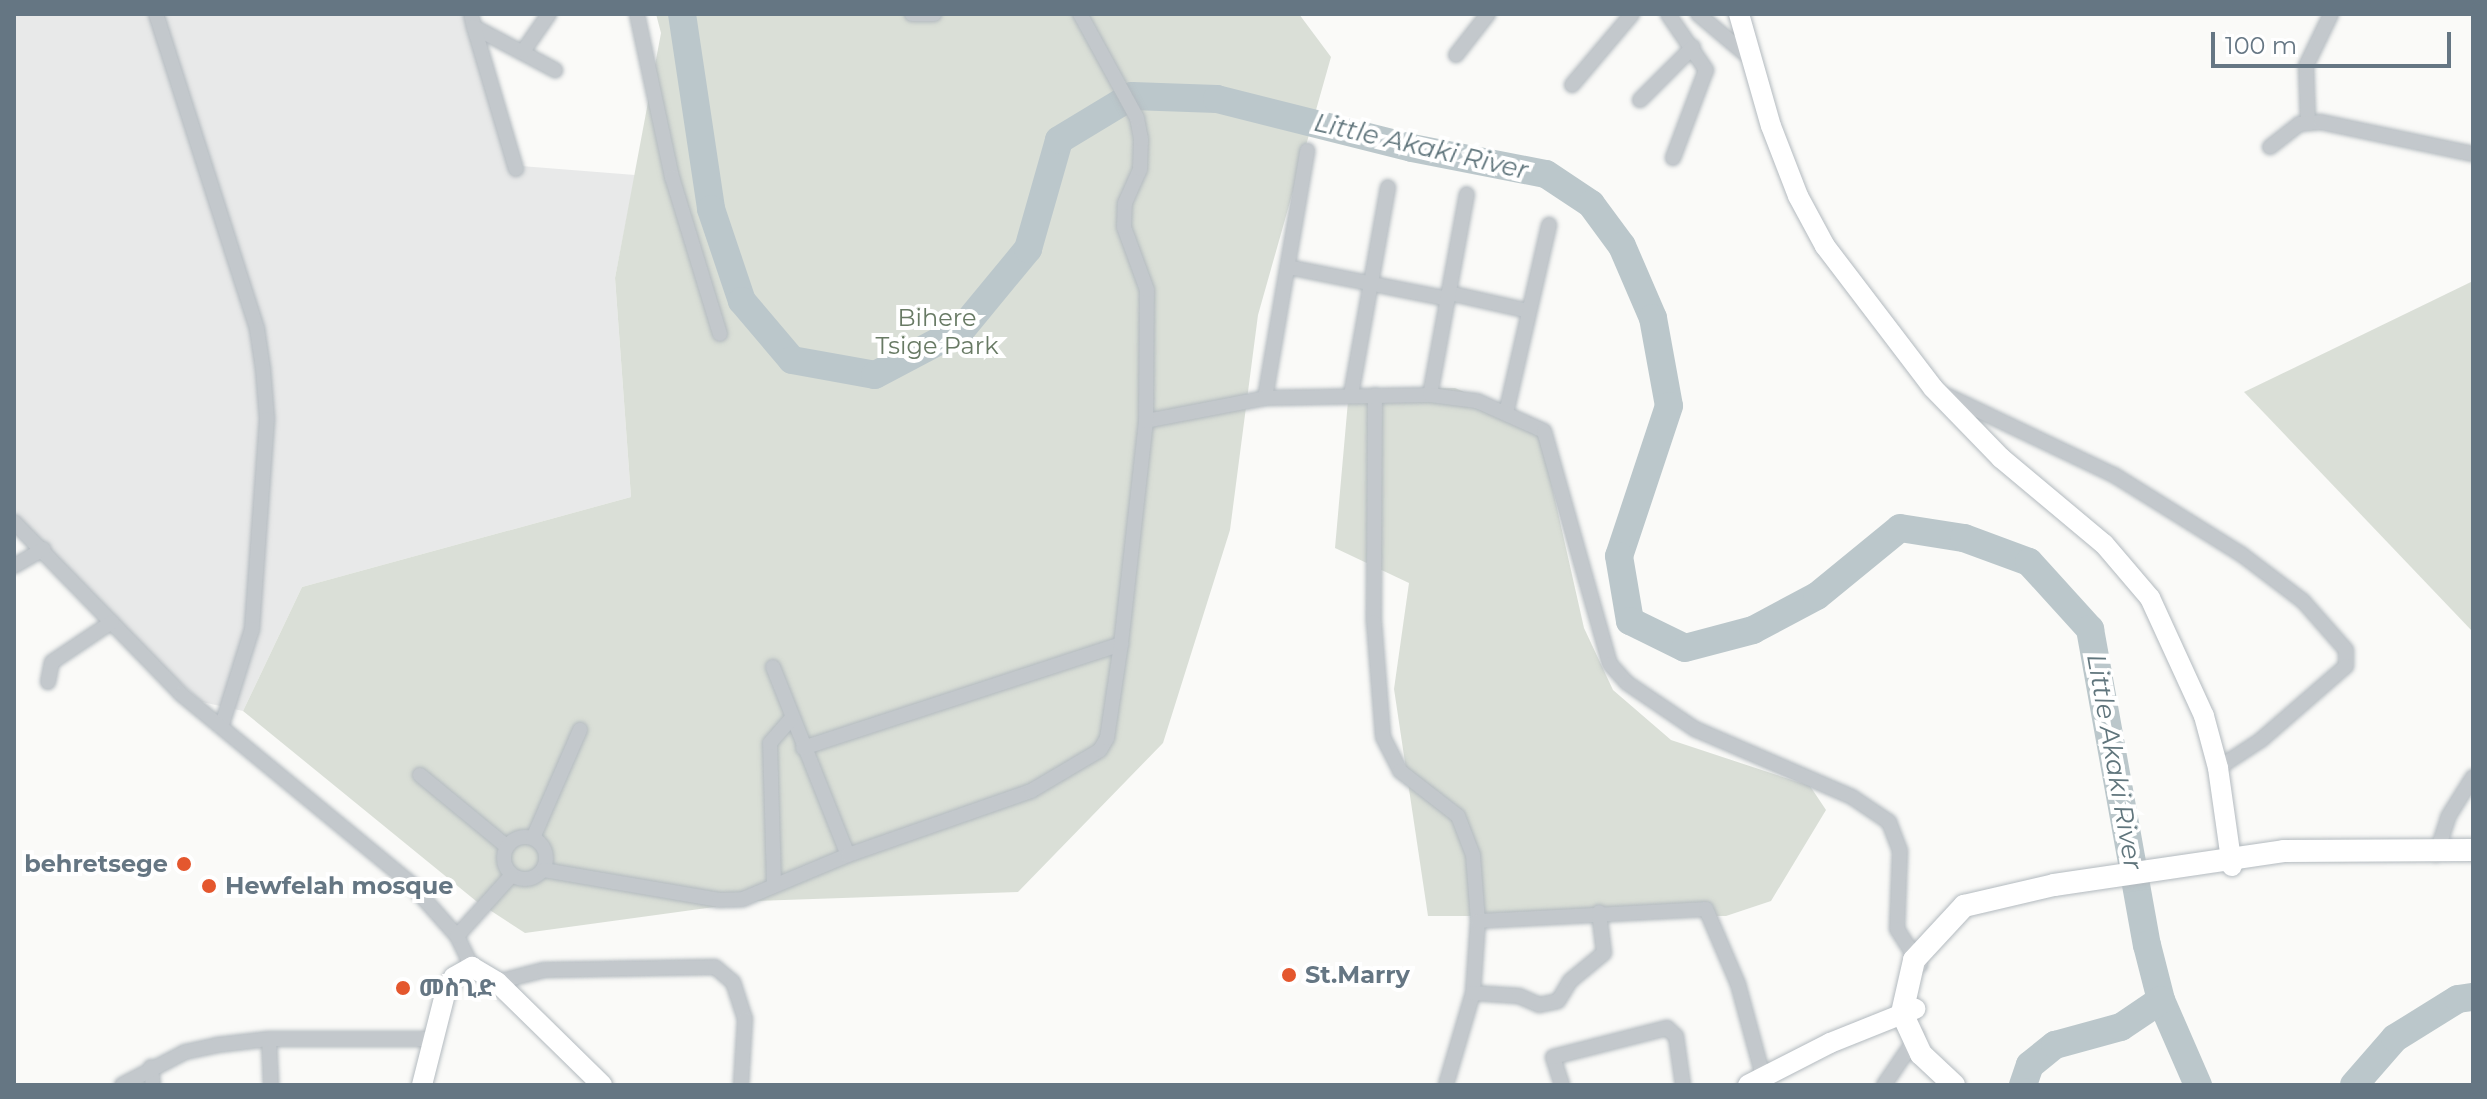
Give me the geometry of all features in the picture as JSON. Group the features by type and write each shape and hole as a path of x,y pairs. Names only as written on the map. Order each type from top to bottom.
{"main road":[{"path":"1954,1085 1917,1037 1909,1011 1918,964 1970,916 2017,901 2095,883 2231,861 2473,850"},
{"path":"2436,853 2473,859"},
{"path":"1917,1037 1972,1085"}],"street":[{"path":"156,14 257,329 263,369 267,419 252,629 222,725"},
{"path":"524,50 549,14"},
{"path":"637,14 672,177 720,334"},
{"path":"912,14 934,14"},
{"path":"511,876 528,879 544,870 719,900 743,899 848,855 1031,791 1089,760 1107,738 1121,644 1146,421 1147,290 1123,214 1140,169 1137,118 1080,14"},
{"path":"1456,55 1488,14"},
{"path":"1572,85 1632,14"},
{"path":"1668,14 1703,61 1705,79 1673,158"},
{"path":"1698,14 1749,57"},
{"path":"1739,14 1749,57 1798,196 1825,246 1933,388 2001,458 2104,544 2150,598 2204,716 2218,768 2231,861"},
{"path":"2308,122 2306,66 2331,14"},
{"path":"472,21 555,70"},
{"path":"472,21 516,169"},
{"path":"1640,100 1693,47"},
{"path":"2270,147 2308,122 2473,154"},
{"path":"1265,398 1307,151"},
{"path":"1351,395 1388,187"},
{"path":"1430,395 1467,194"},
{"path":"1506,413 1549,225"},
{"path":"1288,267 1529,311"},
{"path":"1933,388 2114,475 2241,554 2303,601 2346,650 2346,666 2261,740 2218,768"},
{"path":"1375,395 1374,622 1383,737 1400,771 1458,816 1467,833 1478,921 1473,993 1446,1085"},
{"path":"1146,421 1265,398 1430,395 1468,398 1544,431 1550,439 1590,598 1617,674 1695,729 1852,797 1889,822 1900,851 1897,929 1918,964"},
{"path":"14,522 181,694 410,883 457,936 472,967 497,982 602,1085"},
{"path":"14,566 43,549"},
{"path":"48,682 52,662 112,622"},
{"path":"803,748 1121,644"},
{"path":"773,667 791,719 848,855"},
{"path":"774,884 770,743 791,719"},
{"path":"506,846 533,838 580,730"},
{"path":"420,775 506,846 511,876"},
{"path":"2436,853 2457,798 2473,777"},
{"path":"533,838 546,853 544,870"},
{"path":"457,936 511,876"},
{"path":"1478,921 1599,912 1706,909 1738,984 1756,1080 1909,1011"},
{"path":"1473,993 1519,996 1539,1005 1558,1001 1570,981 1604,953 1599,912"},
{"path":"422,1085 432,1039 454,977 472,967"},
{"path":"497,982 544,970 715,967 733,982 745,1019 741,1085"},
{"path":"1562,1085 1553,1057 1667,1028 1676,1036 1683,1085"},
{"path":"1884,1085 1917,1037"},
{"path":"122,1085 151,1067 185,1052 269,1039 432,1039"},
{"path":"269,1039 271,1085"},
{"path":"151,1067 153,1085"}],"shaded area":[{"path":"14,14 470,14 521,166 635,175 615,278 631,497 302,587 243,711 202,702 14,531"}],"green space":[{"name":"Bihere Tsige Park","path":"656,14 1299,14 1331,57 1258,315 1230,530 1163,743 1018,892 758,901 525,933 476,901 243,711 302,587 631,497 615,278 661,33"},
{"path":"2473,281 2473,632 2244,392"},
{"path":"1455,388 1538,424 1584,628 1613,690 1671,740 1810,786 1826,810 1771,901 1726,916 1428,916 1394,689 1409,583 1335,548 1349,390"}],"waterway":[{"name":"Little Akaki River","path":"682,14 711,209 742,301 792,360 875,375 962,329 1028,249 1059,140 1132,96 1217,99 1412,148 1546,174 1591,204 1622,246 1653,318 1669,406 1619,556 1630,621 1685,648 1753,630 1817,596 1900,528 1964,538 2029,562 2090,629 2147,945 2161,1000 2198,1085"},
{"name":"Little Akaki River","path":"2354,1085 2395,1038 2458,999 2473,997"},
{"path":"2023,1085 2030,1065 2055,1045 2121,1027 2161,1000"}],"place":[{"name":"behretsege","path":"184,864"},
{"name":"Hewfelah mosque","path":"209,886"},
{"name":"St.Marry","path":"1289,975"},
{"name":"መስጊድ","path":"403,988"}]}
